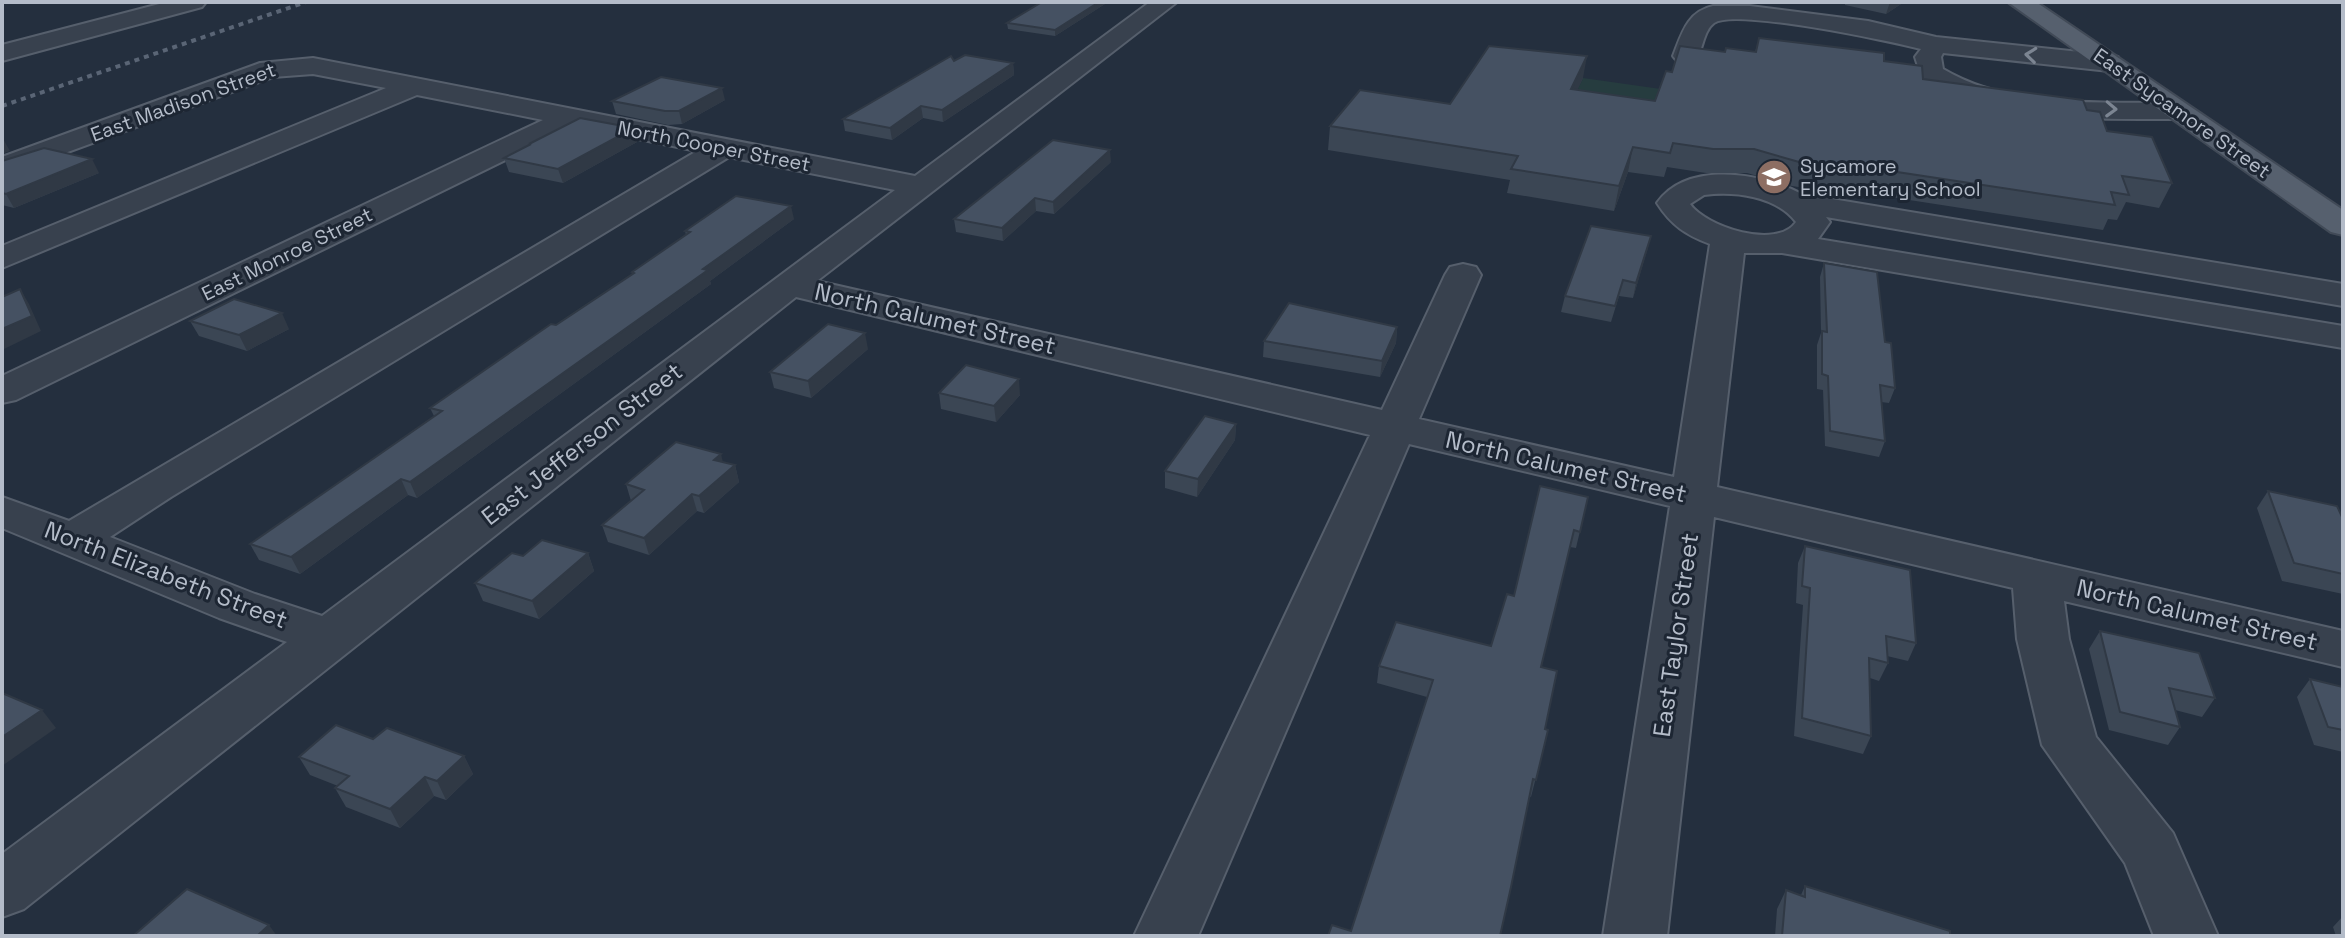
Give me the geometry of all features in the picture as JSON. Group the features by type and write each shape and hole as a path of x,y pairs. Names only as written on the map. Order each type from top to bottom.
{"main road":[{"name":"East Sycamore Street","path":"2020,2 2343,225"}],"street":[{"path":"2,53 194,2"},
{"name":"East Jefferson Street","path":"2,890 789,285 1165,2"},
{"path":"39,18 88,11"},
{"path":"1686,56 1699,22 1713,13 1750,13 1868,28 1936,45 2109,63"},
{"path":"1936,45 1928,57 1931,73 1963,90 2003,100 2068,108 2177,111"},
{"name":"East Madison Street","path":"2,167 269,69 313,66 415,86"},
{"path":"2,258 415,86"},
{"name":"North Cooper Street","path":"415,86 920,186"},
{"name":"East Monroe Street","path":"2,391 572,117"},
{"path":"73,540 155,487 723,148"},
{"path":"2343,295 1794,202 1753,188 1730,185 1691,189 1678,195 1673,203 1677,213 1688,223 1728,240 1783,243 2343,337"},
{"path":"1783,243 1801,238 1811,231 1813,222 1807,211 1794,202"},
{"name":"East Taylor Street","path":"1635,936 1728,240"},
{"path":"1166,936 1463,275"},
{"name":"North Calumet Street","path":"789,285 2343,649"},
{"name":"North Elizabeth Street","path":"2,511 237,606 330,638"},
{"path":"2036,577 2043,639 2070,745 2151,851 2186,936"}],"green space":[{"path":"1583,78 1668,90 1650,124 1567,112"}],"building":[{"path":"1042,2 1099,2 1055,30 1007,23"},
{"path":"1759,38 1884,53 1884,61 1922,66 1923,79 2083,100 2087,110 2100,112 2107,131 2152,137 2172,183 2122,176 2129,195 2111,192 2115,205 1844,164 1844,169 1799,162 1754,149 1713,149 1673,143 1670,153 1633,147 1619,186 1511,169 1518,156 1330,126 1360,90 1450,104 1489,46 1587,56 1571,89 1655,101 1666,71 1672,72 1680,46 1725,52 1726,48 1756,52"},
{"path":"965,55 1013,63 942,110 921,106 890,128 843,119 951,56 954,61"},
{"path":"661,77 722,88 679,111 612,101"},
{"path":"580,118 634,128 558,169 504,158 529,144"},
{"path":"1053,140 1110,150 1053,202 1035,198 1002,228 954,219"},
{"path":"44,148 92,159 2,193 2,161"},
{"path":"736,196 791,206 703,269 708,270 410,482 401,479 291,557 250,544 442,411 430,408 551,324 556,325 634,273 690,232 685,231"},
{"path":"1591,226 1651,236 1636,283 1623,280 1615,306 1565,296"},
{"path":"1824,263 1877,272 1885,342 1891,343 1895,388 1880,385 1885,441 1830,431 1828,376 1822,374 1822,331 1827,332"},
{"path":"20,289 32,316 2,329 2,297"},
{"path":"234,299 282,313 239,335 190,321"},
{"path":"1289,303 1397,327 1382,361 1264,341"},
{"path":"828,324 865,333 808,381 770,372"},
{"path":"966,365 1019,379 994,406 939,393"},
{"path":"1205,416 1236,424 1198,479 1165,471"},
{"path":"676,442 721,454 714,460 735,465 699,496 692,494 644,538 602,525 644,490 626,484"},
{"path":"1540,486 1588,497 1580,532 1574,530 1541,667 1557,671 1545,729 1548,730 1536,780 1533,779 1500,936 1328,936 1332,925 1351,931 1433,680 1379,666 1396,622 1491,646 1507,594 1514,596"},
{"path":"2268,491 2337,506 2343,519 2343,574 2294,563"},
{"path":"542,540 588,553 532,601 475,583 512,553 523,556"},
{"path":"1805,546 1910,570 1916,643 1886,636 1888,663 1869,658 1871,736 1802,718 1810,588 1802,586"},
{"path":"2100,631 2199,653 2215,698 2169,688 2180,727 2120,712"},
{"path":"2310,679 2343,687 2343,730 2328,727"},
{"path":"2,693 42,710 2,737"},
{"path":"336,725 373,739 387,728 464,756 437,781 425,777 390,809 335,788 349,776 299,757"},
{"path":"1805,886 1950,931 1950,936 1782,936 1786,890 1805,897"},
{"path":"187,889 269,925 257,936 133,936"}],"railway":[{"path":"2,106 306,2"}],"place":[{"name":"Sycamore Elementary School","path":"1774,177"}]}
